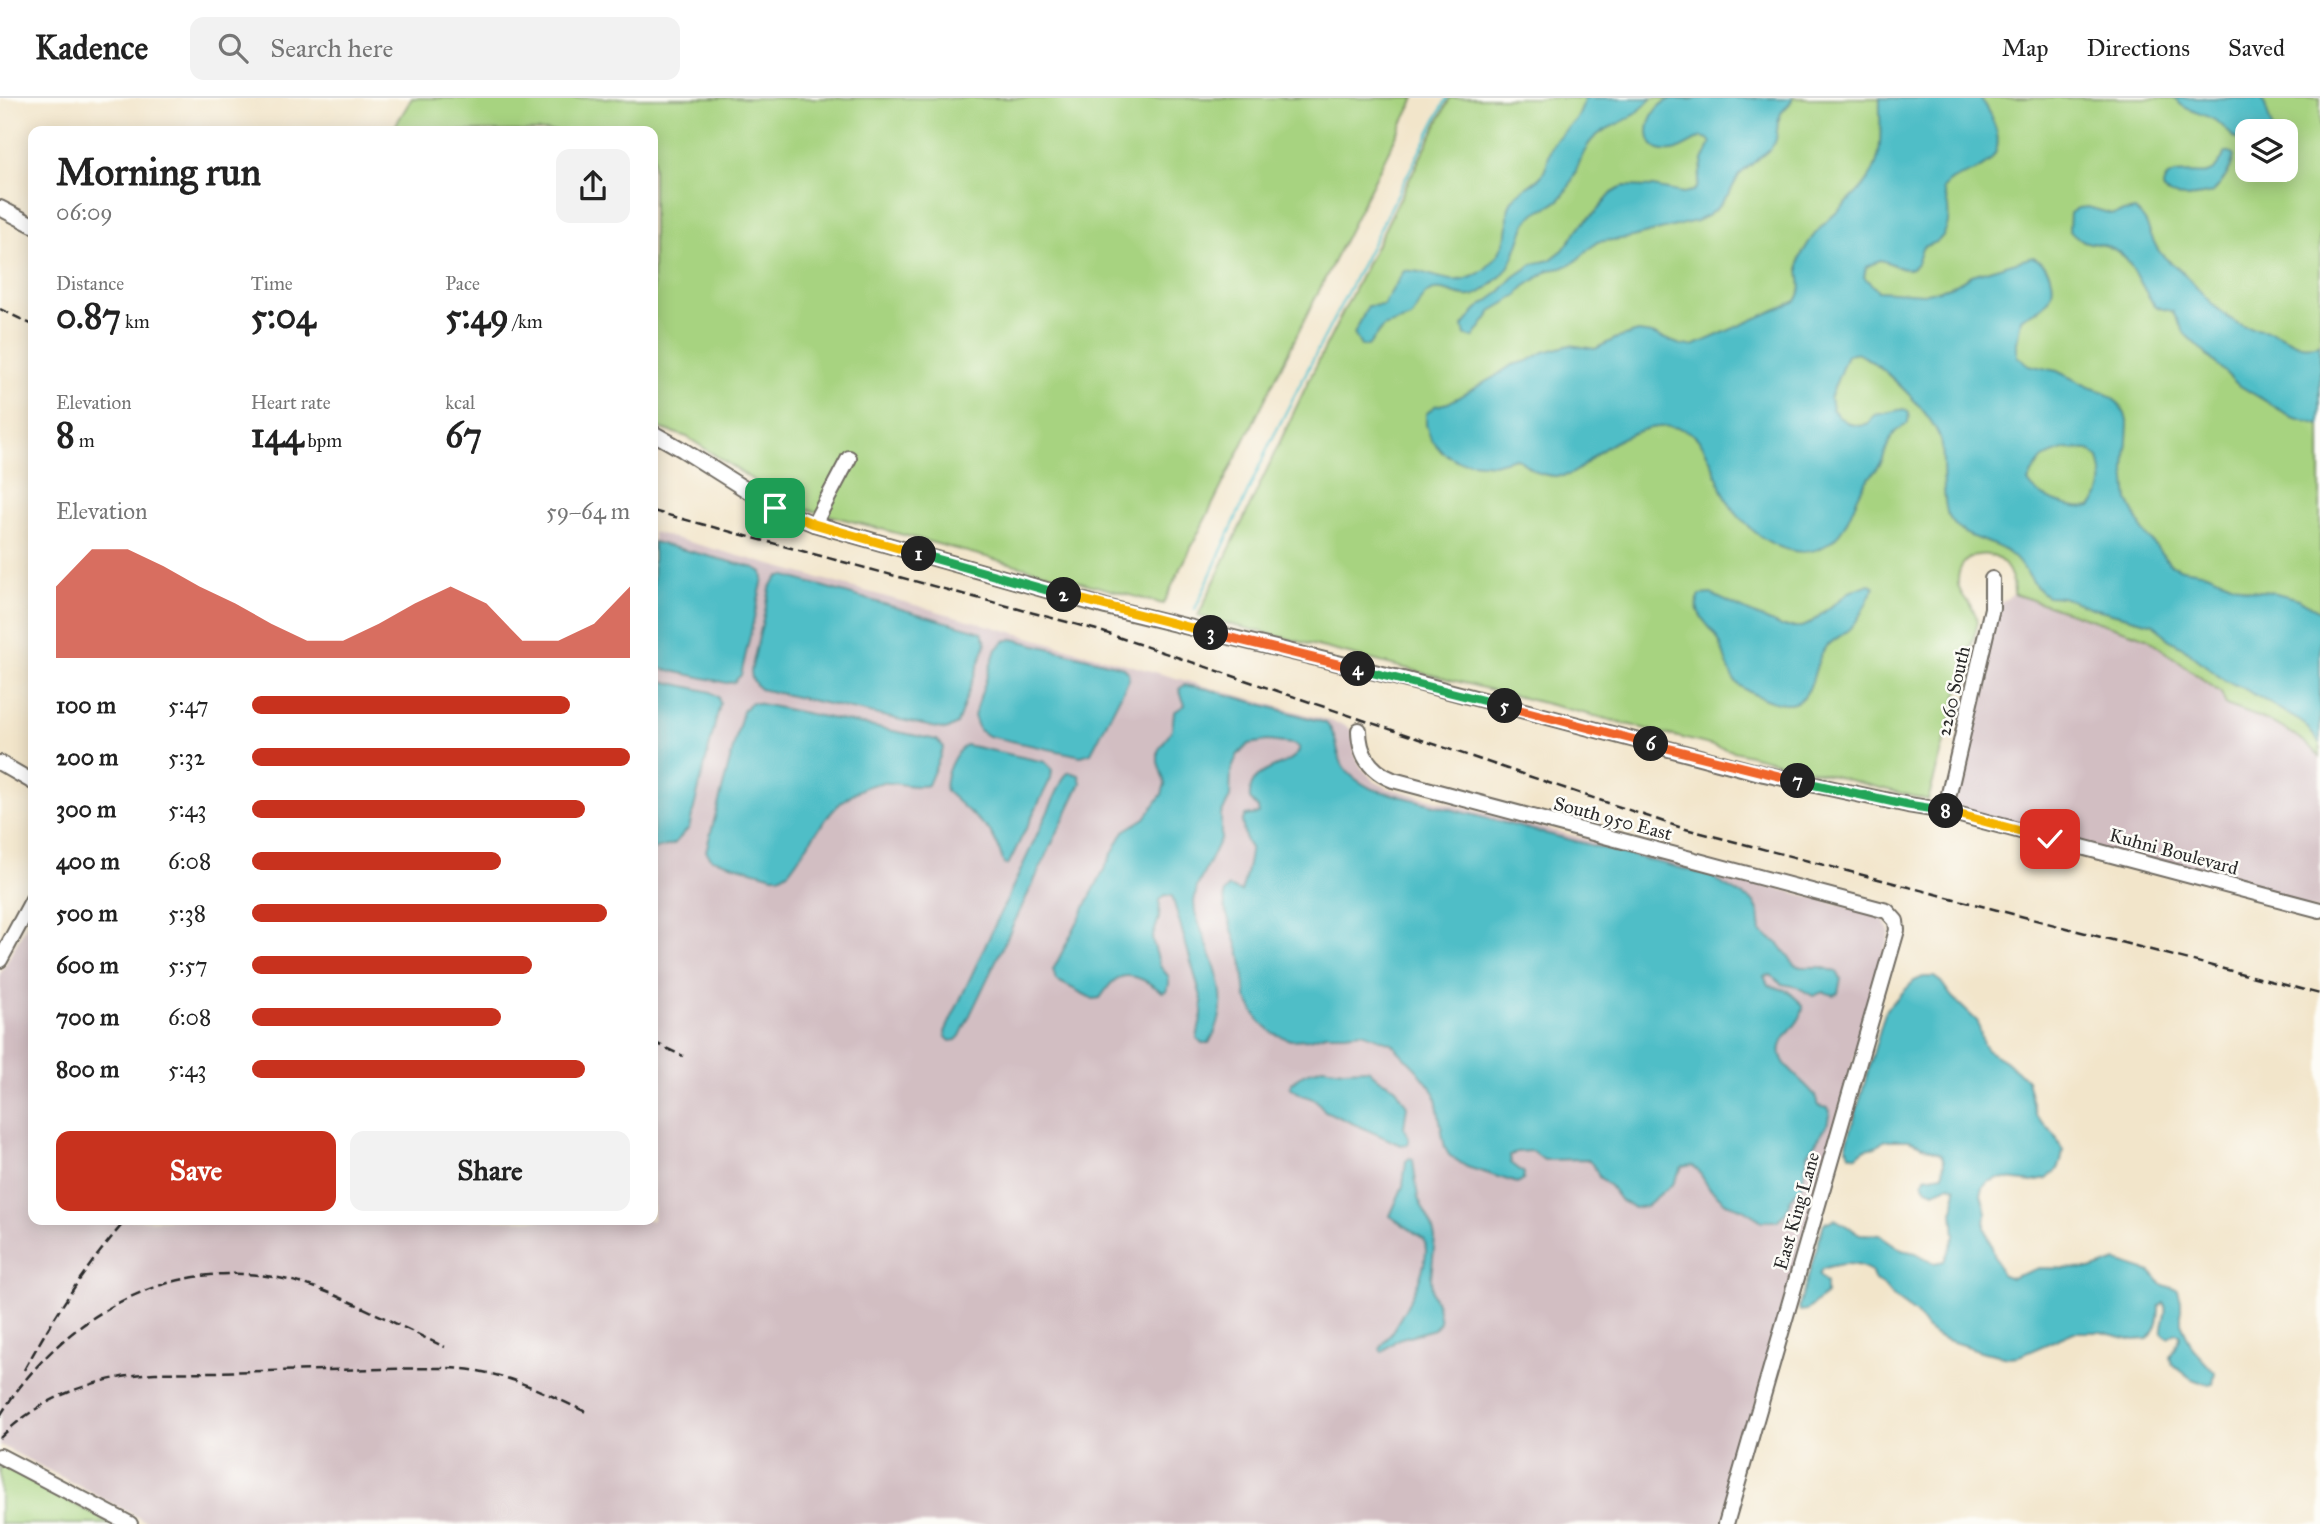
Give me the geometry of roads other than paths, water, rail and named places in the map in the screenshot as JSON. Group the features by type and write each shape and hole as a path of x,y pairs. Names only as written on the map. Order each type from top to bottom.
{"street":[{"path":"0,208 28,222"},
{"name":"Kuhni Boulevard","path":"658,436 775,508 814,524 1106,607 1398,678 1764,774 1945,811 2320,910"},
{"path":"814,524 849,458"},
{"name":"2260 South","path":"1945,811 1992,608 1992,579"},
{"name":"South 950 East","path":"1359,730 1360,745 1365,758 1380,774 1393,780 1886,911"},
{"path":"0,763 28,779"},
{"path":"0,960 28,908"},
{"name":"East King Lane","path":"1726,1524 1897,930 1896,921 1886,911"},
{"path":"0,1456 130,1524"}],"water":[{"path":"1584,98 1652,98 1635,114 1600,133 1591,141 1566,192 1557,202 1530,217 1509,266 1492,284 1471,296 1441,290 1430,291 1423,297 1411,318 1383,327 1368,346 1361,346 1354,334 1368,306 1383,305 1404,271 1463,280 1479,273 1492,262 1507,234 1510,204 1516,195 1542,175 1552,146 1576,119"},
{"path":"1792,98 1792,101 1781,113 1776,140 1771,148 1739,175 1730,192 1707,216 1628,238 1597,242 1575,262 1549,270 1524,287 1517,296 1493,310 1473,338 1465,335 1463,326 1477,309 1498,294 1514,277 1533,264 1550,260 1563,250 1582,224 1612,193 1624,186 1653,187 1683,193 1693,191 1697,187 1703,160 1711,143 1708,139 1702,137 1672,151 1661,150 1653,146 1648,130 1650,120 1661,104 1670,100"},
{"path":"1880,98 1980,98 1995,126 1998,144 1990,161 1951,181 1943,189 1948,208 1946,229 1937,241 1923,247 1913,267 1904,269 1880,260 1866,267 1864,277 1878,291 1924,294 1950,287 1972,275 2033,257 2045,265 2053,284 2050,298 2043,306 2021,319 2017,356 2029,365 2057,371 2104,392 2118,403 2128,425 2125,471 2128,500 2143,531 2170,564 2207,573 2248,590 2273,592 2298,599 2320,611 2320,744 2305,724 2241,687 2225,681 2168,639 2154,624 2092,608 2062,597 2047,596 2010,554 1961,530 1954,524 1946,509 1942,446 1938,434 1908,394 1881,369 1858,353 1847,355 1830,398 1832,409 1850,424 1860,426 1869,423 1875,415 1904,409 1909,413 1908,423 1893,435 1879,467 1863,487 1845,525 1832,540 1818,549 1803,552 1787,550 1771,543 1743,521 1727,500 1702,445 1694,435 1682,429 1662,427 1633,433 1606,447 1576,471 1562,476 1538,473 1515,458 1494,464 1458,461 1442,452 1431,439 1426,425 1426,414 1435,406 1448,403 1512,365 1528,361 1544,352 1570,345 1595,349 1638,332 1693,346 1796,301 1801,287 1801,256 1823,225 1856,194 1873,171 1880,143","holes":["2068,449 2089,450 2099,458 2102,471 2101,490 2091,507 2075,507 2056,502 2039,494 2028,482 2035,468 2047,456"]},
{"path":"2174,98 2260,98 2269,119 2235,119 2235,138 2213,119"},
{"path":"2226,153 2232,153 2233,161 2226,176 2212,193 2181,197 2163,191 2167,178 2179,173 2210,172"},
{"path":"2088,207 2112,214 2135,210 2147,224 2161,254 2234,321 2247,327 2275,333 2301,345 2320,344 2320,425 2292,417 2237,384 2185,334 2172,311 2159,308 2152,302 2122,255 2108,246 2075,236 2069,230 2070,213 2078,208"},
{"path":"658,543 762,572 763,579 741,675 734,682 727,683 658,668"},
{"path":"779,576 982,632 986,643 957,724 946,730 760,689 753,681 751,671 771,585"},
{"path":"1869,584 1874,586 1856,621 1825,648 1806,693 1801,699 1788,704 1763,698 1735,681 1719,641 1702,618 1697,606 1700,595 1711,594 1781,627 1801,627 1809,624 1849,592"},
{"path":"1013,639 1123,667 1128,672 1129,679 1091,753 1081,756 988,736 979,730 974,716 996,649 1005,641"},
{"path":"658,680 711,692 718,697 720,704 689,828 674,844 658,849"},
{"path":"1184,685 1208,689 1326,723 1334,735 1345,769 1372,789 1711,876 1754,902 1759,912 1761,932 1779,944 1795,965 1821,967 1837,972 1841,979 1838,993 1834,995 1823,992 1813,996 1797,987 1782,984 1771,975 1764,976 1768,985 1788,991 1803,1005 1799,1019 1785,1038 1780,1051 1788,1068 1812,1091 1818,1106 1830,1111 1827,1125 1808,1154 1802,1184 1785,1213 1777,1221 1762,1221 1743,1209 1726,1203 1709,1188 1692,1165 1682,1167 1673,1184 1646,1206 1634,1208 1621,1201 1587,1159 1544,1160 1532,1151 1517,1152 1510,1156 1511,1163 1524,1173 1523,1180 1517,1183 1467,1167 1449,1155 1445,1148 1435,1093 1391,1043 1362,1032 1290,1040 1273,1033 1259,1021 1246,997 1242,960 1225,908 1224,893 1229,887 1241,892 1244,883 1250,848 1242,822 1245,816 1259,814 1258,808 1250,799 1251,788 1261,774 1294,757 1299,747 1293,744 1267,741 1249,744 1238,754 1231,771 1230,797 1221,815 1221,837 1197,887 1195,912 1221,993 1221,1010 1209,1043 1202,1043 1197,1038 1202,1000 1172,896 1165,895 1160,900 1159,918 1152,939 1160,966 1169,977 1166,991 1162,992 1140,978 1127,976 1115,980 1100,998 1093,999 1056,980 1053,970 1124,831 1145,818 1162,794 1165,784 1158,762 1158,751 1172,729 1174,712 1185,705 1179,689"},
{"path":"751,702 937,740 944,747 928,785 880,783 850,795 827,818 789,871 781,876 773,876 712,859 706,851 743,711"},
{"path":"966,745 1045,762 1052,769 1051,778 1008,865 1004,864 990,831 946,791 950,765"},
{"path":"1069,772 1079,775 1081,783 960,1036 950,1041 945,1032 1064,777"},
{"path":"1923,977 1934,977 1941,982 1952,997 1978,1022 1987,1050 2027,1080 2036,1115 2055,1135 2063,1151 2058,1169 2047,1179 2032,1182 1999,1178 1983,1187 1981,1195 1986,1212 1985,1227 2001,1274 2011,1278 2039,1268 2093,1269 2117,1261 2151,1272 2161,1284 2178,1290 2181,1323 2193,1349 2215,1373 2213,1384 2192,1379 2172,1364 2170,1357 2180,1334 2176,1333 2168,1338 2162,1333 2166,1310 2164,1303 2159,1307 2157,1324 2148,1339 2134,1340 2101,1332 2074,1332 2019,1356 2008,1357 1938,1337 1926,1328 1916,1314 1875,1281 1871,1271 1853,1264 1822,1269 1819,1275 1826,1283 1826,1294 1807,1310 1800,1311 1824,1223 1835,1219 1860,1234 1880,1235 1902,1250 1916,1253 1934,1263 1944,1261 1955,1236 1953,1212 1956,1188 1950,1185 1934,1192 1927,1189 1923,1183 1925,1177 1943,1174 1944,1161 1941,1154 1909,1140 1885,1140 1876,1147 1865,1149 1857,1156 1850,1154 1846,1147 1886,1009 1914,981"},
{"path":"1322,1067 1368,1069 1379,1079 1395,1087 1407,1106 1404,1127 1409,1139 1408,1144 1401,1145 1325,1111 1316,1100 1290,1087 1300,1076"},
{"path":"1410,1158 1413,1160 1418,1198 1435,1238 1431,1278 1440,1322 1434,1329 1398,1339 1382,1352 1380,1349 1412,1296 1424,1264 1424,1239 1390,1216 1403,1186 1406,1161"}],"waterway":[{"path":"1195,609 1269,445 1447,98"}],"railway":[{"path":"0,309 28,323"},
{"path":"658,512 1097,630 1682,828 2320,994"},
{"path":"658,1044 683,1056"},
{"path":"24,1370 71,1292 122,1225"},
{"path":"0,1416 26,1379 57,1346 92,1319 130,1297 171,1282 214,1275 258,1275 304,1284 357,1305 445,1347"},
{"path":"0,1438 33,1411 71,1391 112,1379 155,1373 459,1369 479,1371 516,1381 588,1413"}]}
